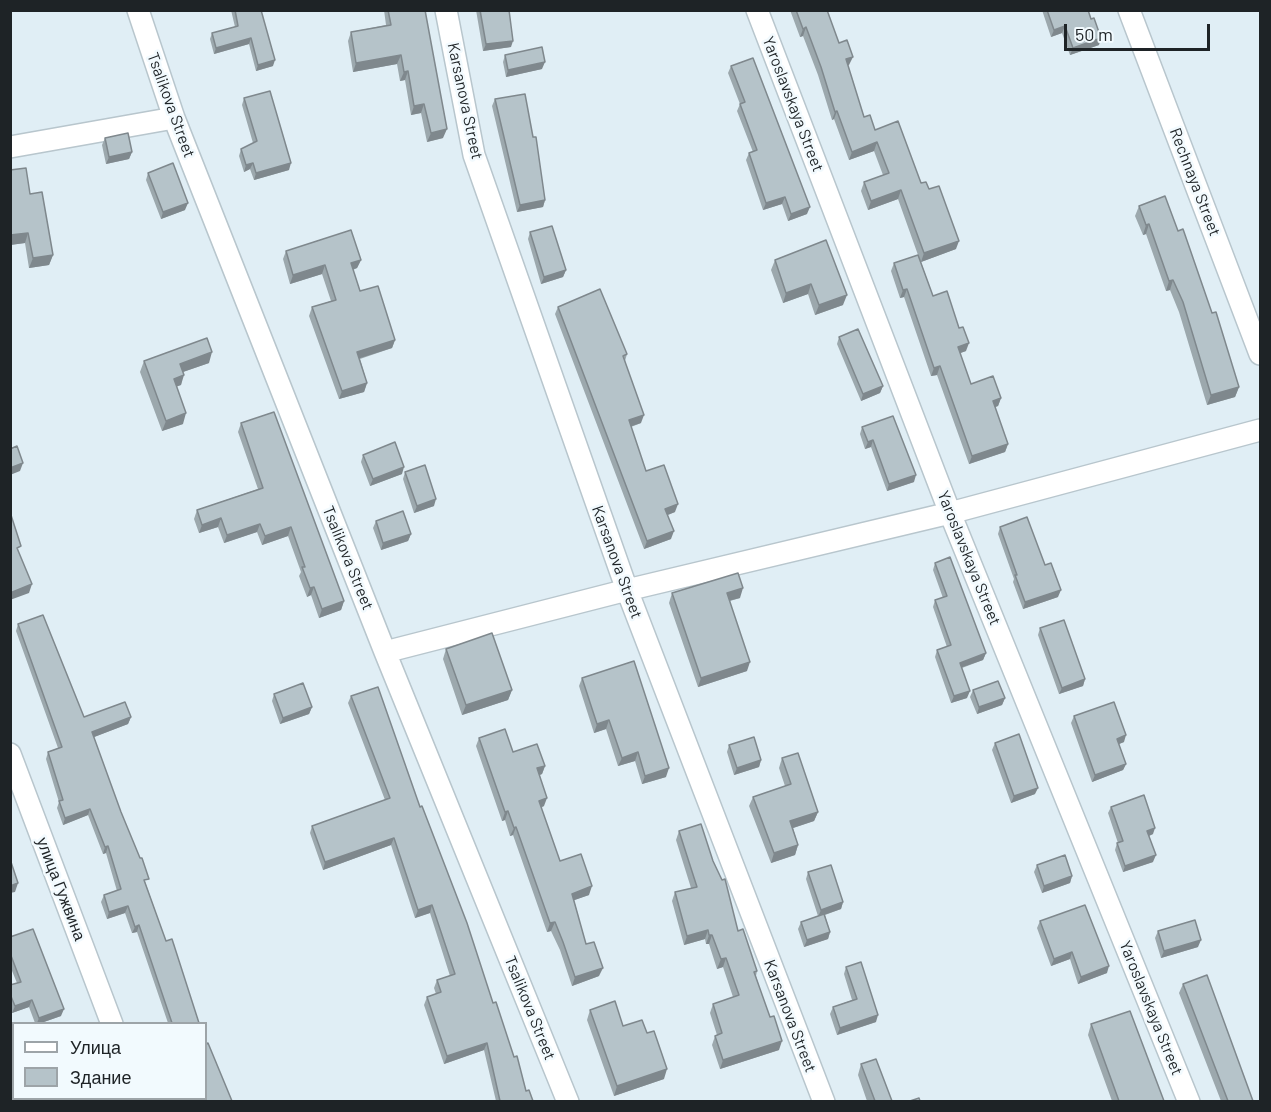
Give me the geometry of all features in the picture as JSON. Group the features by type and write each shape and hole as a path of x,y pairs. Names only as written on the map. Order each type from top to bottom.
{"street":[{"name":"Tsalikova Street","path":"138,10 174,118 385,652 568,1101"},
{"name":"Karsanova Street","path":"446,10 474,155 627,590 824,1101"},
{"name":"Yaroslavskaya Street","path":"758,10 950,513 1189,1101"},
{"name":"Rechnaya Street","path":"1129,10 1260,354"},
{"path":"10,147 174,118"},
{"path":"385,652 627,590 950,513 1260,430"},
{"name":"улица Гужвина","path":"10,754 112,1022"}],"building":[{"path":"235,10 261,10 275,60 258,65 251,38 216,48 212,33 238,26"},
{"path":"388,10 425,10 447,129 431,133 424,104 414,106 408,71 404,72 401,55 356,63 351,32 391,25"},
{"path":"480,10 509,10 513,41 486,44"},
{"path":"796,10 827,10 839,43 847,40 853,57 846,59 864,117 870,115 875,130 898,121 921,183 926,182 929,189 939,186 959,241 924,253 901,190 871,201 864,182 889,173 877,142 852,152 837,111 835,112 806,27 803,29"},
{"path":"1047,10 1088,10 1091,19 1094,18 1101,38 1073,48 1065,26 1054,30"},
{"path":"542,47 545,62 508,70 505,55"},
{"path":"753,58 810,207 791,214 785,197 766,203 749,153 757,150 740,104 745,102 731,66"},
{"path":"270,91 291,163 256,173 253,163 246,165 241,149 257,141 244,98"},
{"path":"525,94 533,137 536,137 545,200 520,205 495,99"},
{"path":"128,133 132,152 109,157 105,138"},
{"path":"173,163 188,203 163,212 148,173"},
{"path":"26,168 30,194 42,192 53,255 33,258 28,233 10,235 10,170"},
{"path":"1165,196 1178,231 1183,229 1212,313 1216,312 1239,387 1211,395 1183,302 1173,280 1169,281 1149,224 1146,225 1139,206"},
{"path":"552,226 566,270 544,277 530,232"},
{"path":"351,230 361,260 351,263 360,291 378,286 395,340 357,352 367,383 342,391 312,307 336,300 325,265 293,275 286,251"},
{"path":"826,240 847,295 819,305 811,284 786,293 775,260"},
{"path":"918,255 933,296 947,291 959,328 963,327 969,343 958,347 971,384 993,376 1001,398 993,401 1008,444 972,456 940,366 934,368 907,289 903,290 894,263"},
{"path":"600,289 627,354 623,356 644,415 629,420 646,471 664,465 678,504 665,509 674,531 647,541 558,307"},
{"path":"858,329 883,386 863,394 839,337"},
{"path":"207,338 212,352 180,364 184,375 174,379 186,413 166,421 144,361"},
{"path":"274,412 344,601 322,609 314,587 310,588 302,567 305,567 291,527 265,536 260,524 227,535 221,518 202,525 197,510 263,488 241,423"},
{"path":"893,416 916,475 889,484 873,440 868,442 862,427"},
{"path":"395,442 404,467 373,479 363,455"},
{"path":"17,446 23,463 10,468 10,449"},
{"path":"425,465 436,499 417,506 405,472"},
{"path":"403,511 411,534 383,543 376,521"},
{"path":"10,512 21,546 17,548 32,584 10,593"},
{"path":"1027,517 1045,565 1051,563 1061,590 1025,602 1000,527"},
{"path":"950,557 986,653 960,663 970,691 954,696 937,650 951,645 935,600 947,596 935,563"},
{"path":"738,573 743,588 727,593 750,662 701,678 672,593"},
{"path":"43,615 84,717 125,702 131,717 92,732 121,812 140,858 142,858 149,879 144,880 166,941 172,939 199,1022 172,1022 139,925 135,927 128,906 109,912 104,895 121,889 108,846 105,847 90,809 65,818 59,801 63,800 48,752 62,747 18,624"},
{"path":"1064,620 1085,679 1062,688 1040,628"},
{"path":"492,633 512,690 466,705 446,649"},
{"path":"634,661 669,768 645,776 638,752 622,758 609,720 597,724 582,678"},
{"path":"998,681 1005,698 979,707 973,690"},
{"path":"303,683 312,707 283,718 274,694"},
{"path":"378,687 420,807 422,806 467,923 493,1003 496,1002 514,1057 517,1056 526,1091 529,1090 533,1101 500,1101 487,1043 447,1056 427,997 441,992 437,980 455,974 432,905 418,910 394,838 325,862 312,826 390,798 351,696"},
{"path":"1114,702 1126,735 1117,739 1126,764 1095,775 1074,716"},
{"path":"505,729 513,752 537,744 545,766 537,768 547,798 539,801 560,861 581,854 592,886 572,894 586,944 594,942 603,968 575,977 555,922 550,923 516,827 514,828 508,811 505,812 479,738"},
{"path":"1019,734 1038,788 1014,796 995,743"},
{"path":"754,737 761,760 737,768 729,745"},
{"path":"798,753 818,812 790,821 798,845 774,853 753,797 791,784 782,758"},
{"path":"1144,795 1155,828 1147,831 1156,855 1125,866 1117,843 1123,841 1111,807"},
{"path":"701,824 713,861 722,880 725,879 738,931 743,929 757,971 754,972 770,1017 774,1016 782,1041 723,1060 715,1036 722,1033 713,1004 739,995 726,958 721,959 708,930 687,936 675,892 697,887 679,831"},
{"path":"1065,855 1072,876 1044,886 1037,865"},
{"path":"10,859 18,883 10,886"},
{"path":"831,865 843,902 821,910 808,872"},
{"path":"1085,905 1109,966 1081,977 1072,952 1054,959 1040,921"},
{"path":"824,914 830,932 807,940 801,922"},
{"path":"1195,920 1201,940 1164,951 1158,931"},
{"path":"33,929 64,1009 39,1018 32,1000 15,1006 10,994 10,985 21,982 10,953 10,937"},
{"path":"861,962 878,1015 840,1028 833,1007 857,999 846,967"},
{"path":"1207,975 1253,1101 1228,1101 1183,984"},
{"path":"615,1001 623,1026 642,1020 647,1033 654,1031 667,1069 617,1086 590,1010"},
{"path":"1130,1011 1164,1101 1119,1101 1091,1024"},
{"path":"208,1043 232,1101 203,1101 207,1100"},
{"path":"876,1059 892,1101 875,1101 861,1064"}]}
